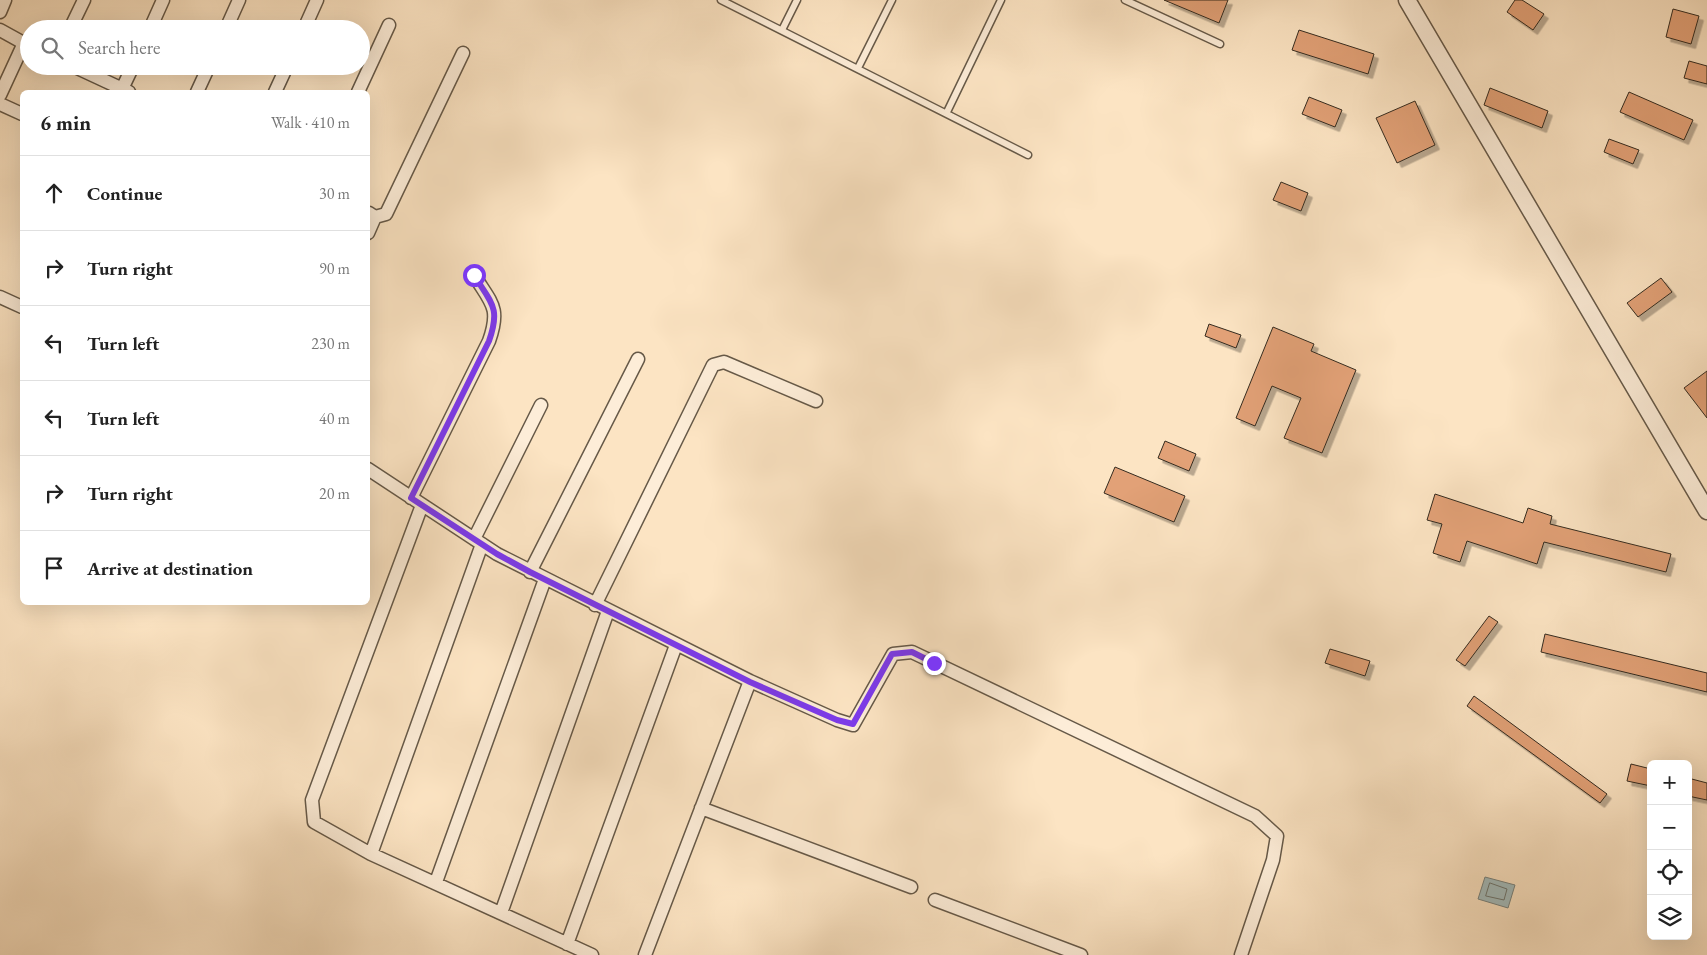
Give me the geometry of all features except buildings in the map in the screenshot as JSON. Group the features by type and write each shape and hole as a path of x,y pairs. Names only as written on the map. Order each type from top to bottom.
{"street":[{"path":"0,12 5,0"},
{"path":"74,20 84,0"},
{"path":"154,20 163,0"},
{"path":"230,20 239,0"},
{"path":"308,20 318,0"},
{"path":"1406,0 1707,511"},
{"path":"370,66 389,25"},
{"path":"0,30 20,42"},
{"path":"371,215 386,214 463,52"},
{"path":"1,90 20,56"},
{"path":"92,75 124,90"},
{"path":"126,90 130,75"},
{"path":"198,90 205,75"},
{"path":"276,90 283,75"},
{"path":"359,90 366,75"},
{"path":"0,104 20,113"},
{"path":"474,275 495,309 495,324 416,501 312,800 314,822 371,854 436,882 592,955"},
{"path":"0,297 20,306"},
{"path":"530,572 638,359"},
{"path":"595,605 713,365 724,362 816,401"},
{"path":"371,854 478,542 541,406"},
{"path":"370,470 478,542 530,572 750,682 837,720 853,724 892,654 912,652 1255,816 1277,836 1273,860 1241,955"},
{"path":"436,882 545,579"},
{"path":"500,913 608,611"},
{"path":"567,944 676,645"},
{"path":"645,955 750,682"},
{"path":"701,808 911,887"},
{"path":"935,900 1080,955"}],"lane":[{"path":"720,0 947,112 1028,155"},
{"path":"782,30 797,0"},
{"path":"858,68 892,0"},
{"path":"947,112 1001,0"},
{"path":"1125,0 1220,44"}],"water":[{"path":"1485,877 1515,885 1508,908 1478,899"}],"route":[{"path":"474,275 495,309 495,324 489,341 411,498 497,554 530,572 750,682 837,720 853,724 859,717 880,673 892,654 912,652 934,663"}]}
